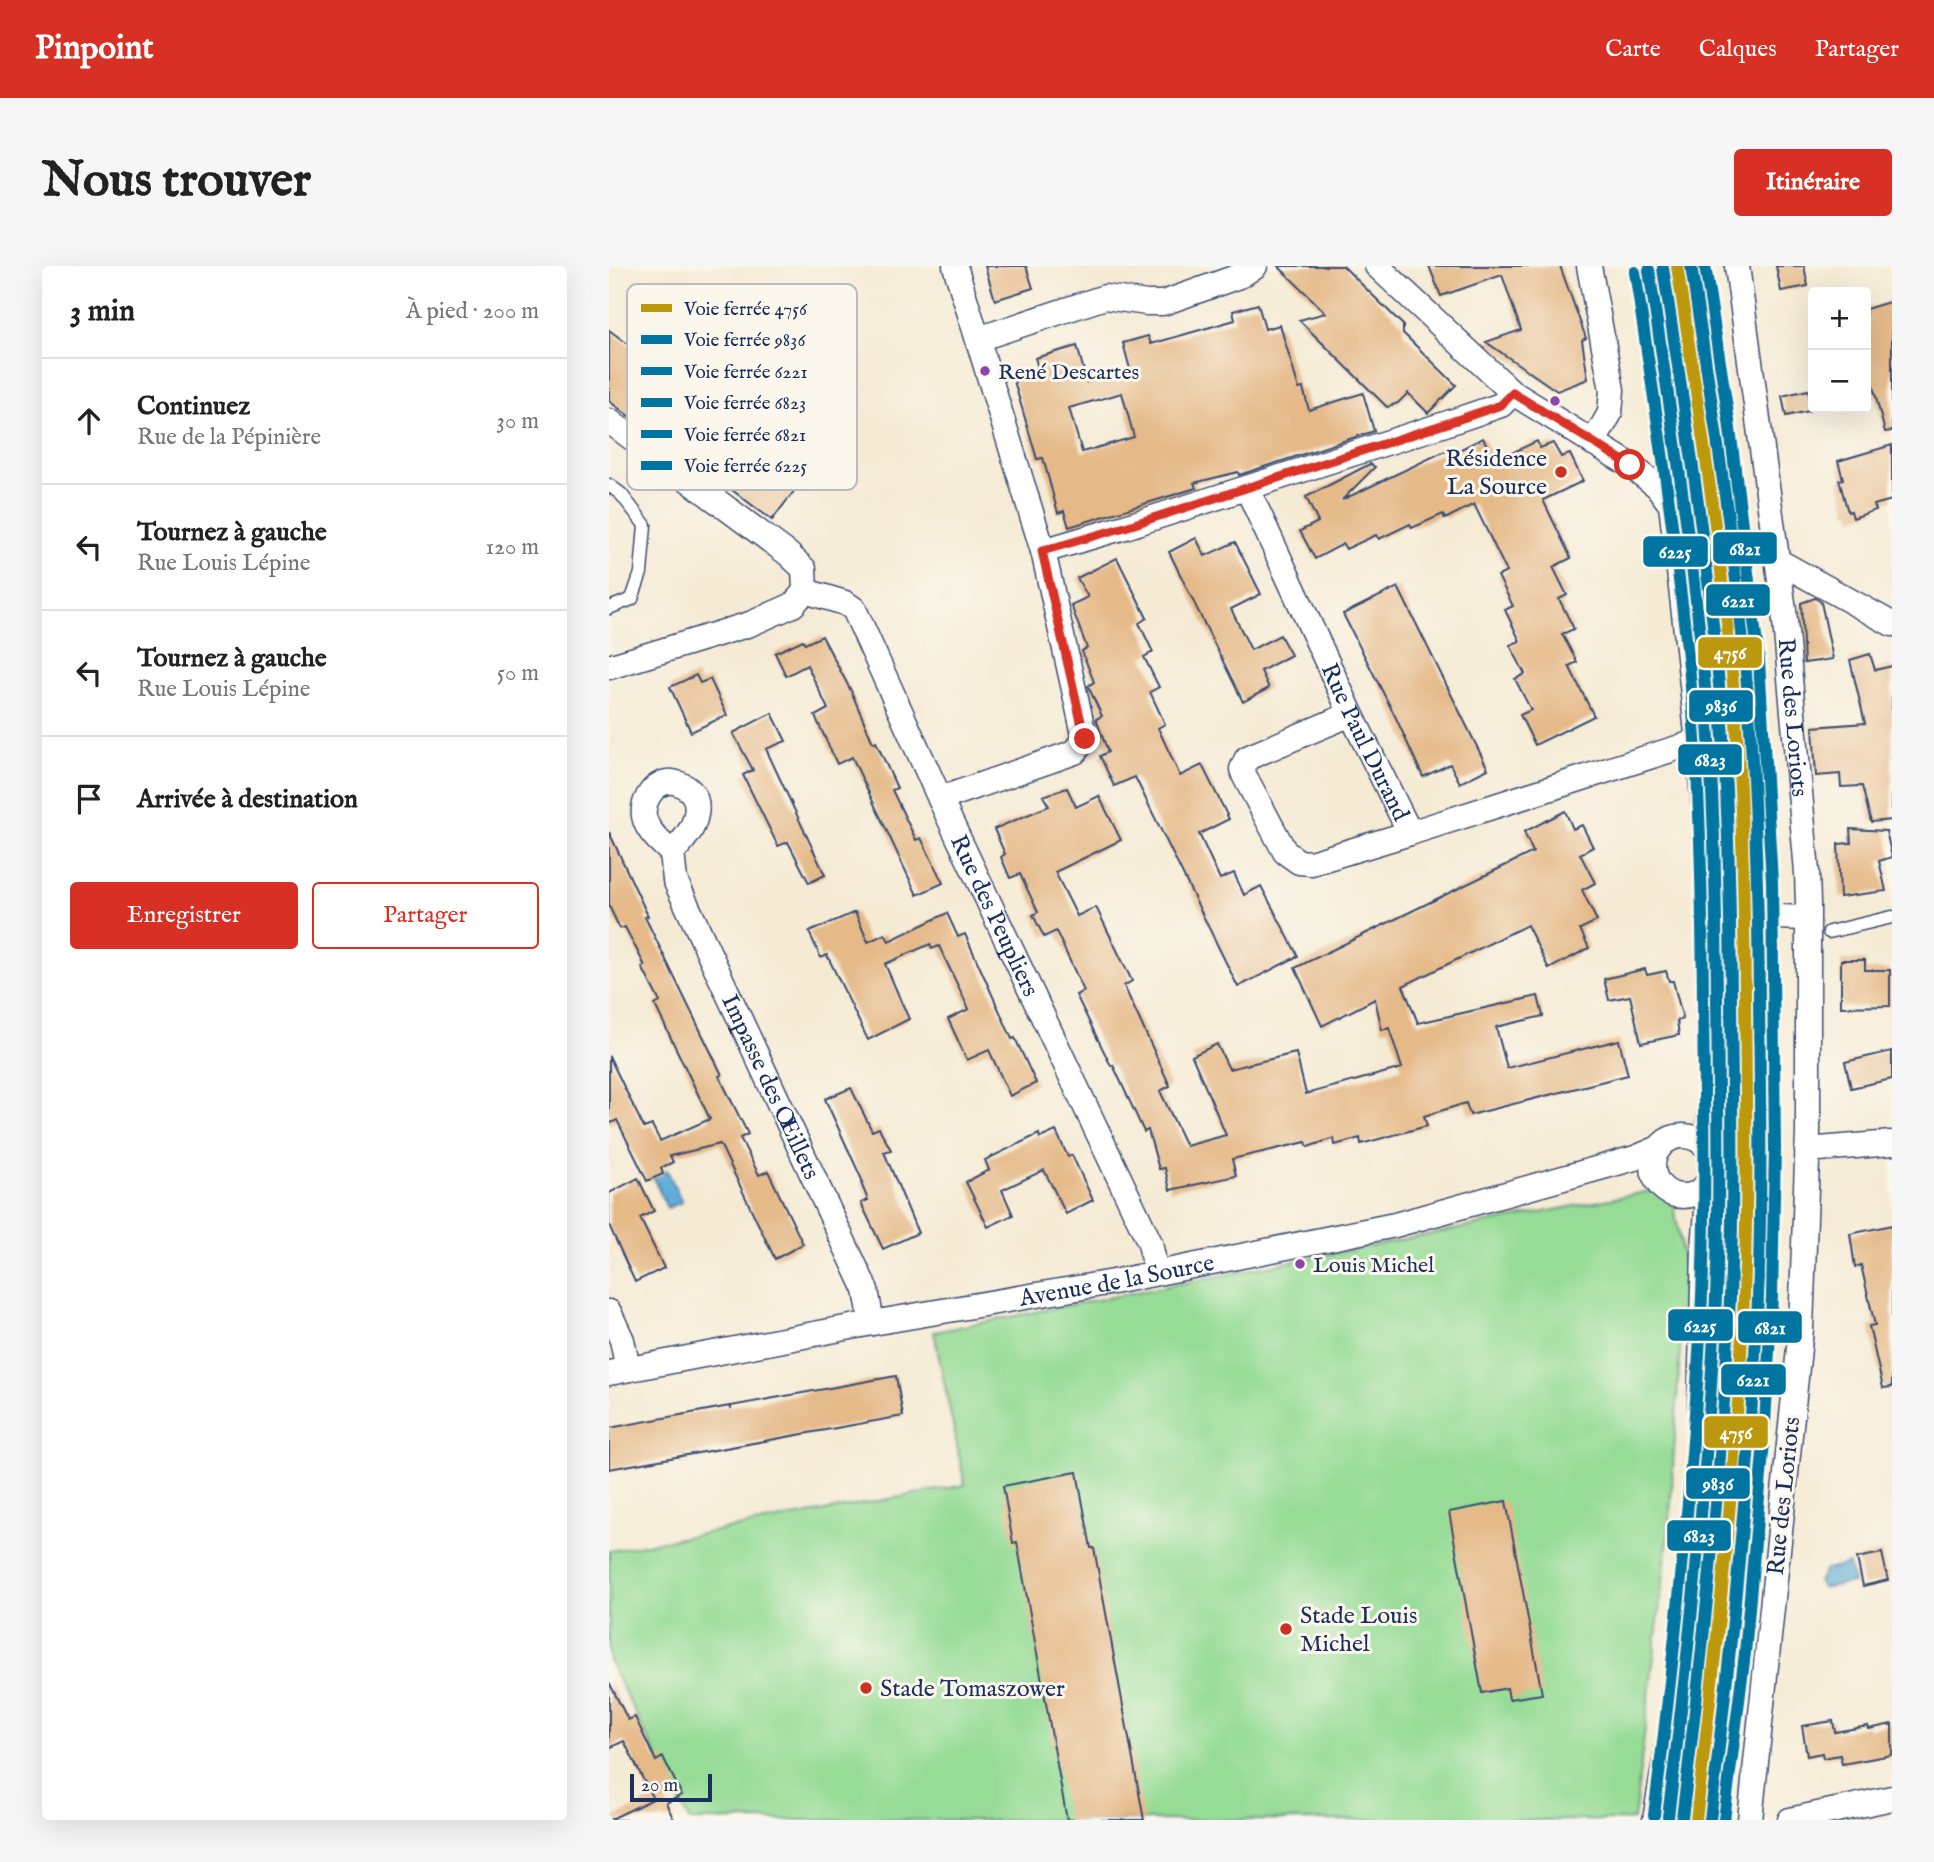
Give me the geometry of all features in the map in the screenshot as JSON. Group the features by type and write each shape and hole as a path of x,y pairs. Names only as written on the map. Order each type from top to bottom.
{"street":[{"path":"940,799 1075,752 1085,739 1042,551 955,266"},
{"path":"978,339 1105,297 1163,303 1242,275 1255,266"},
{"path":"1377,266 1513,393 1630,465 1657,486 1671,505 1699,741 1711,921 1712,1048 1707,1149"},
{"path":"1589,266 1612,390 1610,412 1593,443"},
{"name":"Rue des Loriots","path":"1737,266 1778,561 1791,679 1806,859 1807,918 1807,1150 1801,1329 1750,1820"},
{"path":"1042,551 1247,488 1501,405 1513,393"},
{"path":"609,421 627,434"},
{"name":"Rue Paul Durand","path":"1247,488 1351,714 1410,832 1699,741"},
{"path":"609,667 750,624 793,605 805,591 804,569 787,553 702,490"},
{"path":"1778,561 1892,624"},
{"name":"Rue des Peupliers","path":"805,591 845,603 854,609 940,799 1150,1243 1156,1272"},
{"path":"1351,714 1247,758 1242,769 1244,775 1285,852 1299,862 1311,863 1410,832"},
{"name":"Impasse des Œillets","path":"673,853 675,880 866,1290 872,1322"},
{"path":"1776,917 1807,918"},
{"path":"1711,921 1742,919"},
{"path":"1655,1177 1654,1157 1659,1149 1665,1142 1681,1136 1695,1126 1710,1103"},
{"path":"1655,1820 1671,1731 1698,1484 1704,1248 1695,1190 1713,1166 1707,1149 1700,1141 1681,1136"},
{"path":"1807,1150 1892,1143"},
{"name":"Avenue de la Source","path":"619,1371 872,1322 1113,1282 1395,1225 1659,1149"},
{"path":"1617,1163 1655,1177 1667,1191 1695,1190"},
{"path":"609,1312 622,1340 619,1371"},
{"path":"1790,1820 1892,1798"}],"lane":[{"path":"609,485 621,494 645,525 642,573 632,599 609,608"},
{"path":"1829,932 1892,917"}],"green space":[{"path":"1671,1187 1685,1271 1669,1530 1634,1820 689,1820 609,1661 609,1551 965,1485 934,1332"}],"water":[{"path":"667,1170 682,1202 667,1208 653,1177"},
{"path":"1849,1564 1853,1583 1822,1588 1818,1581 1825,1570"}],"building":[{"path":"985,266 1026,266 1033,288 995,300"},
{"path":"1278,266 1343,266 1403,325 1403,333 1456,385 1428,413 1408,393 1398,403 1387,407 1299,320 1326,313"},
{"path":"1429,266 1560,266 1586,338 1582,340 1588,379 1557,391 1486,342 1521,330 1502,275 1441,296"},
{"path":"1776,266 1804,266 1808,286 1781,291"},
{"path":"1892,301 1892,431 1885,432 1871,379 1871,307"},
{"path":"1258,304 1265,329 1280,325 1299,389 1303,388 1309,410 1363,393 1374,431 1239,475 1238,472 1194,483 1196,488 1069,527 1064,511 1058,513 1043,458 1037,459 1014,381 1040,374 1035,358 1077,346 1087,382 1130,369 1123,343 1148,336 1151,344 1235,320 1233,311","holes":["1122,393 1134,437 1082,452 1069,408"]},
{"path":"609,330 627,343 627,415 609,401"},
{"path":"1808,390 1808,411 1786,416 1782,396"},
{"path":"1483,438 1495,461 1537,441 1540,448 1553,443 1561,457 1570,454 1583,481 1543,500 1571,558 1553,567 1567,595 1559,599 1574,629 1562,634 1577,662 1569,666 1594,716 1535,745 1520,715 1531,710 1515,679 1525,674 1510,645 1520,641 1505,610 1513,606 1498,576 1507,572 1474,504 1445,519 1443,514 1412,528 1410,524 1379,539 1376,535 1346,549 1343,544 1315,559 1300,531 1318,522 1306,497 1370,464 1375,467 1342,500 1449,449 1451,454"},
{"path":"1892,445 1892,500 1874,505 1876,510 1853,518 1851,511 1848,512 1839,480 1843,479 1838,461"},
{"path":"732,490 795,490 772,520"},
{"path":"1196,538 1205,556 1235,542 1261,594 1231,609 1251,650 1280,635 1291,655 1261,671 1269,688 1243,702 1169,552"},
{"path":"1117,558 1147,618 1139,623 1153,652 1144,657 1159,687 1150,692 1165,724 1158,728 1180,776 1202,765 1229,819 1199,834 1220,879 1234,873 1244,895 1261,886 1298,956 1238,987 1135,777 1114,786 1100,756 1108,752 1096,719 1102,716 1088,686 1094,682 1082,651 1087,648 1071,605 1088,597 1077,578"},
{"path":"1398,587 1488,769 1460,783 1450,764 1423,777 1343,614"},
{"path":"1815,598 1821,602 1833,659 1804,663 1801,603"},
{"path":"822,636 851,691 873,743 876,742 897,788 892,790 916,840 921,838 943,883 917,895 852,757 837,764 815,716 828,709 807,665 786,676 775,653 803,640 805,644"},
{"path":"1870,654 1875,670 1892,666 1892,820 1871,822 1862,786 1841,787 1840,774 1816,776 1813,727 1865,723 1850,660"},
{"path":"696,675 700,683 710,679 727,715 691,732 670,687"},
{"path":"772,713 786,741 766,749 825,875 809,883 788,842 778,846 743,775 753,770 733,733"},
{"path":"1067,788 1076,807 1099,796 1121,840 1055,872 1077,916 1096,907 1132,981 1124,986 1170,1086 1160,1091 1186,1146 1226,1135 1192,1056 1217,1044 1229,1069 1296,1053 1306,1094 1402,1068 1389,1028 1382,1030 1375,999 1322,1026 1295,968 1533,852 1524,832 1565,811 1573,829 1582,825 1593,847 1580,854 1595,883 1582,890 1597,921 1580,929 1589,948 1549,969 1527,925 1403,986 1418,1023 1538,996 1543,1016 1496,1027 1507,1068 1619,1040 1628,1075 1470,1115 1466,1103 1424,1116 1427,1126 1361,1144 1360,1138 1335,1145 1334,1138 1308,1147 1306,1142 1232,1159 1236,1176 1170,1190 1165,1168 1159,1169 1148,1130 1144,1132 1076,995 1084,991 1056,931 1044,937 1033,915 1038,912 1020,874 1010,878 1001,857 1005,854 994,829 1049,806 1043,796"},
{"path":"1850,829 1886,831 1892,857 1879,861 1886,891 1840,897 1838,844 1851,843"},
{"path":"609,832 648,916 645,917 748,1134 740,1138 759,1175 768,1171 803,1244 775,1259 720,1144 670,1156 673,1162 661,1168 663,1174 647,1181 617,1120 609,1124 609,1056 644,1128 652,1125 660,1141 710,1119 655,1005 660,1002 642,967 645,966 625,927 620,929 609,906"},
{"path":"855,912 868,942 885,934 889,941 947,913 958,937 965,934 1012,1039 1015,1038 1036,1083 1010,1096 989,1050 967,1060 948,1019 969,1009 939,946 932,949 930,944 885,964 909,1019 868,1040 827,955 821,958 809,932"},
{"path":"1841,960 1865,960 1865,970 1890,970 1890,1006 1841,1007"},
{"path":"1645,969 1647,975 1666,971 1669,981 1673,981 1683,1019 1677,1021 1679,1035 1641,1043 1630,996 1609,1000 1604,979"},
{"path":"1892,1051 1892,1079 1851,1088 1845,1062"},
{"path":"851,1088 872,1131 879,1128 891,1150 884,1152 918,1233 883,1249 861,1203 868,1200 861,1183 863,1182 825,1099"},
{"path":"1056,1131 1068,1157 1072,1155 1093,1200 1066,1214 1044,1170 1002,1190 1013,1215 988,1227 966,1182 989,1170 985,1160 1039,1134 1040,1138"},
{"path":"638,1178 654,1211 640,1218 664,1268 635,1282 609,1225 609,1193"},
{"path":"1892,1225 1892,1387 1883,1388 1869,1326 1875,1325 1861,1265 1855,1267 1850,1234"},
{"path":"896,1376 903,1416 609,1469 609,1428 730,1406 731,1409 731,1406"},
{"path":"1077,1472 1091,1548 1094,1548 1144,1820 1067,1820 1017,1542 1013,1543 1003,1486"},
{"path":"1506,1501 1542,1694 1509,1699 1507,1688 1482,1693 1449,1512"},
{"path":"1882,1553 1888,1580 1863,1586 1857,1558"},
{"path":"609,1682 628,1720 635,1717 656,1761 663,1757 682,1795 666,1803 674,1820 609,1820 653,1799 624,1741 609,1748"},
{"path":"1833,1721 1835,1732 1892,1724 1892,1755 1842,1764 1840,1755 1823,1758 1822,1753 1807,1756 1802,1726"}],"tunnel":[{"path":"1742,919 1776,917"}],"rail line":[{"name":"4756","path":"1677,266 1713,514 1731,662 1740,788 1745,957 1746,1223 1741,1363 1725,1559 1696,1820"},
{"name":"6221","path":"1691,266 1727,514 1745,662 1754,788 1759,957 1760,1223 1755,1363 1739,1559 1710,1820"},
{"name":"6821","path":"1705,266 1729,421 1759,661 1772,881 1775,1147 1772,1296 1764,1442 1745,1653 1724,1820"},
{"name":"9836","path":"1663,268 1699,515 1717,663 1726,789 1731,957 1732,1223 1727,1362 1711,1558 1682,1818"},
{"name":"6823","path":"1649,270 1685,517 1703,665 1712,790 1717,958 1718,1222 1713,1361 1697,1557 1668,1817"},
{"name":"6225","path":"1635,272 1671,518 1689,666 1698,791 1703,958 1704,1222 1699,1361 1683,1556 1654,1815"}],"place":[{"name":"René Descartes","path":"985,371"},
{"name":"Résidence La Source","path":"1561,472"},
{"name":"Louis Michel","path":"1300,1264"},
{"name":"Stade Louis Michel","path":"1286,1629"},
{"name":"Stade Tomaszower","path":"866,1688"}],"route":[{"path":"1085,739 1042,551 1445,424 1501,405 1513,393 1630,465"}]}
